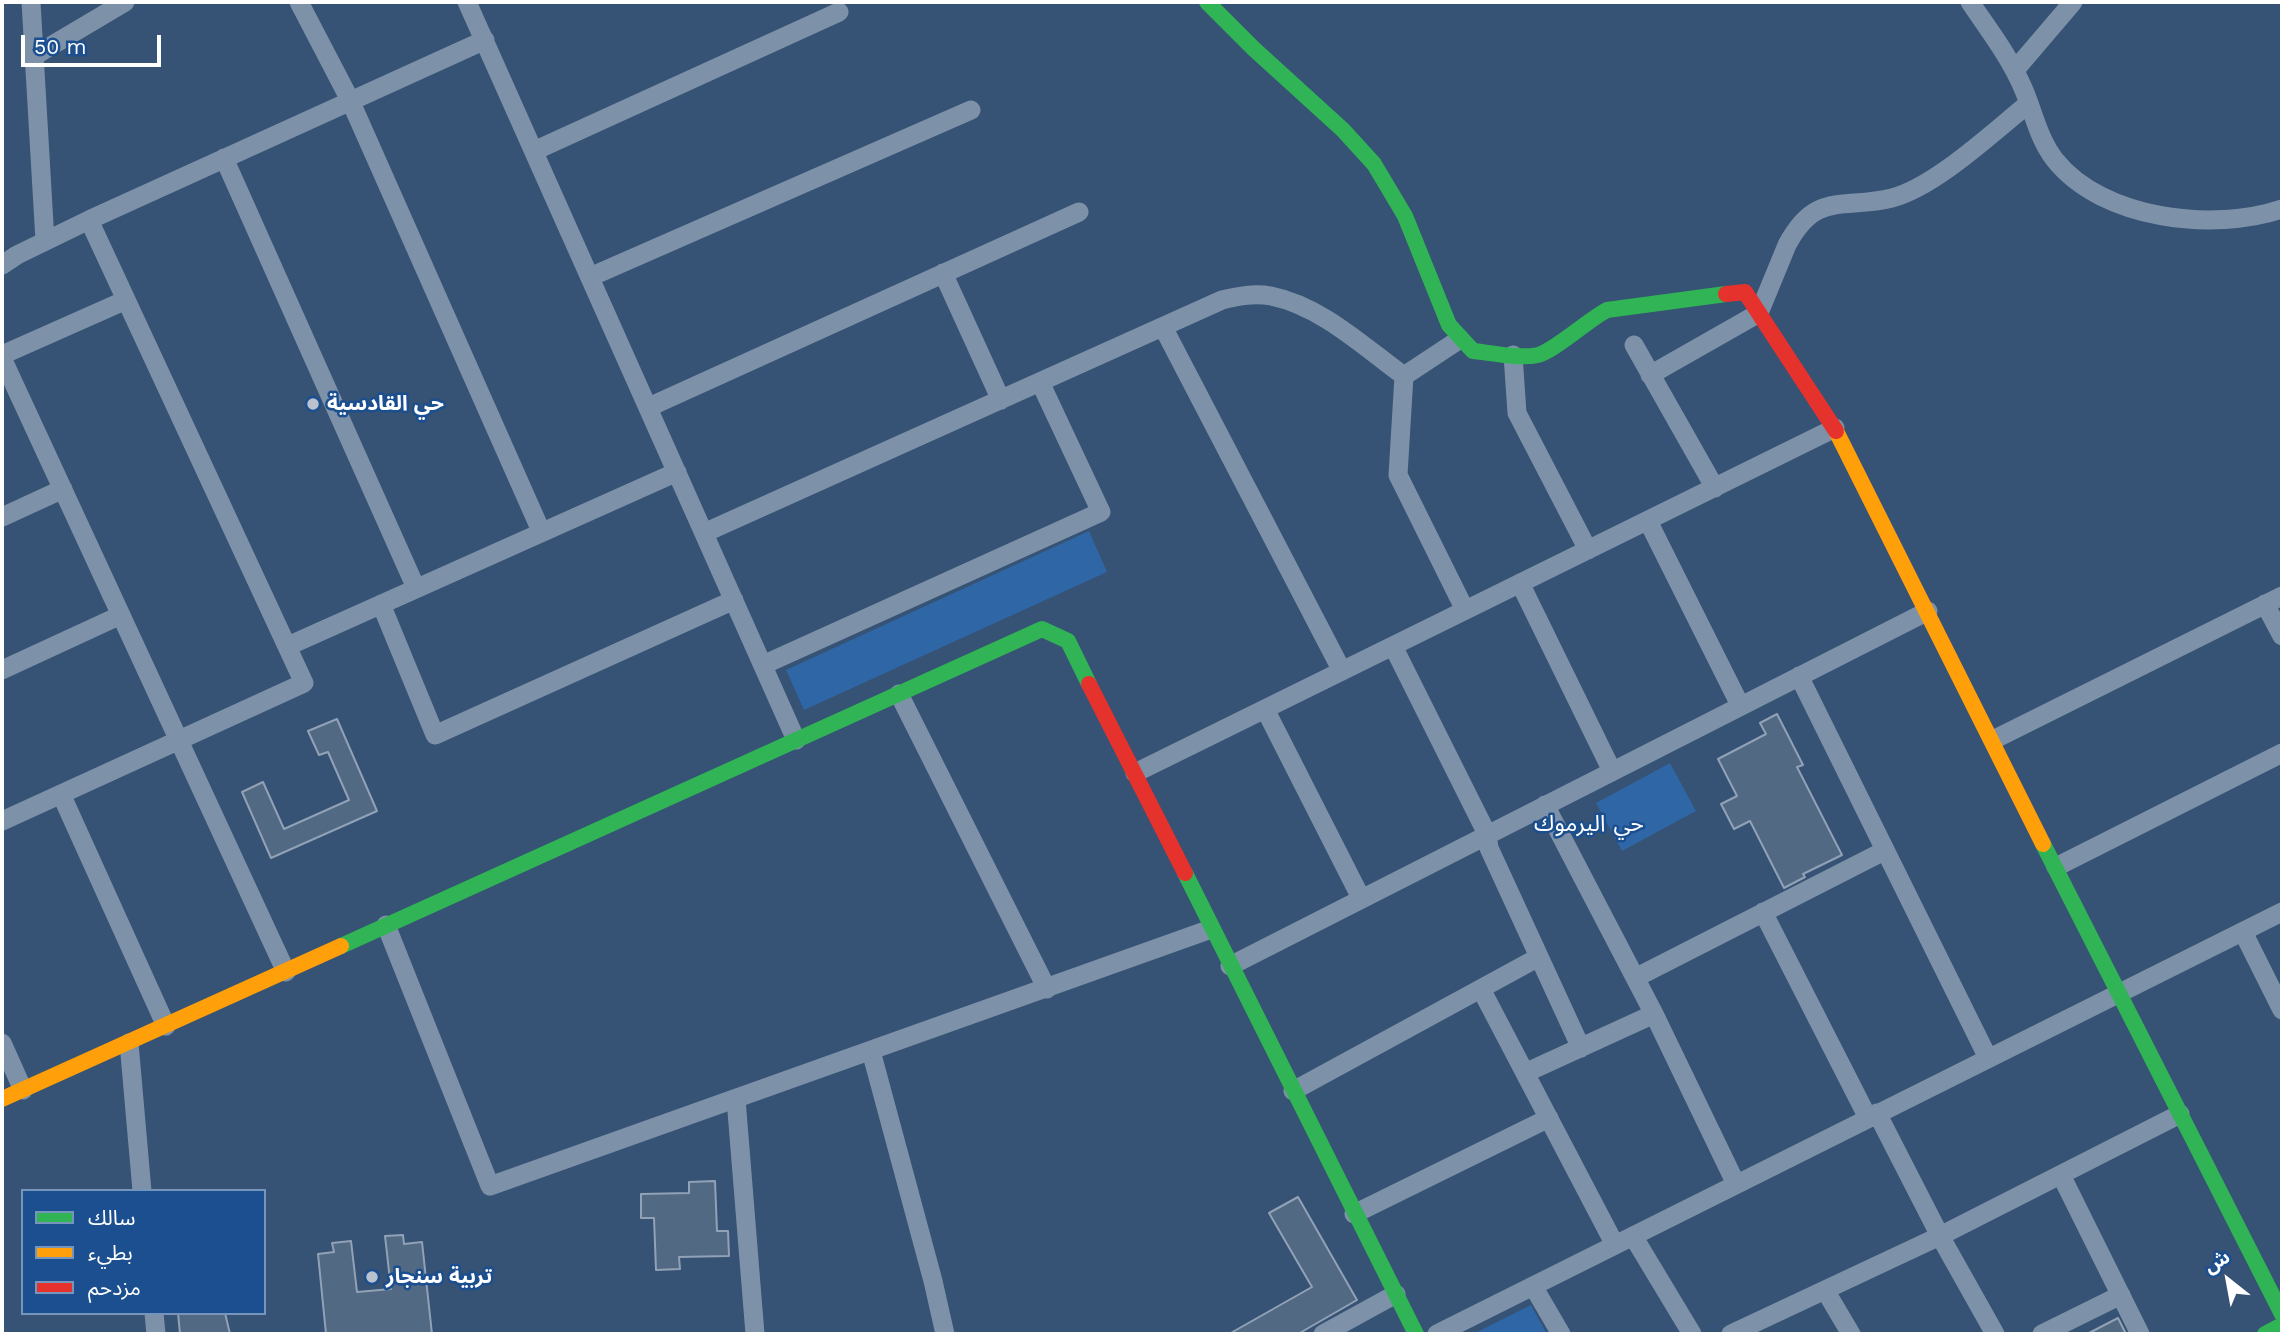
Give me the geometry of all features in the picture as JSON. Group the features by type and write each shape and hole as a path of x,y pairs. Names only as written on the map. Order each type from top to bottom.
{"street":[{"path":"31,2 45,241"},
{"path":"34,56 125,2"},
{"path":"299,2 350,100 541,531"},
{"path":"467,2 796,740"},
{"path":"1207,2 1343,130 1374,164 1396,198 1445,317 1469,349 1477,353 1542,354 1591,318 1607,310 1745,292 1835,428 2117,993 2282,1314"},
{"path":"1970,2 2015,70 2039,134 2055,160 2077,181 2102,197 2161,215 2202,221 2244,219 2282,209"},
{"path":"2015,70 2073,2"},
{"path":"534,151 839,12"},
{"path":"2,265 89,220 485,40"},
{"path":"1650,375 1759,313 1787,245 1808,216 1828,205 1893,197 1920,186 2028,104"},
{"path":"590,277 971,110"},
{"path":"224,158 416,588"},
{"path":"649,407 1079,212"},
{"path":"2,821 304,683 89,220"},
{"path":"943,274 1000,400"},
{"path":"704,533 1222,300 1246,295 1271,296 1302,307 1328,321 1404,376"},
{"path":"126,300 2,359 286,972"},
{"path":"1163,327 1342,671"},
{"path":"1404,376 1460,339"},
{"path":"1634,345 1714,488"},
{"path":"1513,355 1517,413 1588,550"},
{"path":"1404,376 1398,475 1465,610"},
{"path":"763,665 1101,512 1040,382"},
{"path":"1135,773 1835,428"},
{"path":"288,646 677,472"},
{"path":"2,517 63,489"},
{"path":"1648,521 1740,705"},
{"path":"1520,583 1612,771"},
{"path":"381,604 435,735 734,600"},
{"path":"1993,740 2274,600 2282,636"},
{"path":"1230,966 1928,611"},
{"path":"2,670 121,615"},
{"path":"2,1099 1042,629 1068,641 1416,1334"},
{"path":"1393,646 1487,834 1489,848 1581,1048"},
{"path":"1799,676 1988,1058"},
{"path":"899,694 1046,989"},
{"path":"1265,709 1361,898"},
{"path":"2056,867 2282,753"},
{"path":"61,794 166,1026"},
{"path":"1545,805 1654,1014 1735,1184"},
{"path":"1635,978 1884,851"},
{"path":"1763,912 1872,1116 1995,1334"},
{"path":"1437,1334 2282,912"},
{"path":"386,925 491,1186 1211,929"},
{"path":"2243,932 2282,1010"},
{"path":"1293,1091 1539,957"},
{"path":"1481,989 1615,1245"},
{"path":"1525,1073 1654,1014"},
{"path":"2,1043 23,1090"},
{"path":"129,1043 142,1189"},
{"path":"871,1051 945,1334"},
{"path":"736,1099 755,1334"},
{"path":"1731,1334 1940,1236 2180,1114"},
{"path":"1354,1214 1549,1118"},
{"path":"2061,1175 2140,1334"},
{"path":"1633,1236 1692,1334"},
{"path":"1533,1286 1561,1334"},
{"path":"1825,1290 1851,1334"},
{"path":"1322,1334 1395,1294"},
{"path":"2042,1334 2120,1295"},
{"path":"154,1315 156,1334"},
{"path":"2265,1334 2282,1325"}],"shaded area":[{"path":"1089,531 1107,572 804,710 786,670"},
{"path":"1670,763 1696,811 1622,851 1596,803"},
{"path":"1531,1305 1547,1334 1473,1334"}],"building":[{"path":"1777,714 1803,765 1797,767 1842,855 1803,874 1805,877 1784,888 1750,821 1734,829 1721,804 1737,796 1718,759 1766,734 1760,723"},
{"path":"337,719 377,811 271,858 242,792 263,782 284,829 349,800 328,752 319,755 308,731"},
{"path":"715,1181 717,1231 728,1231 729,1256 679,1257 680,1269 656,1270 654,1218 641,1218 641,1194 689,1193 689,1182"},
{"path":"1298,1197 1357,1300 1298,1334 1229,1334 1312,1287 1269,1213"},
{"path":"403,1235 404,1244 422,1242 432,1334 326,1334 318,1254 334,1252 332,1243 351,1241 357,1292 391,1289 385,1236"},
{"path":"178,1315 225,1315 230,1334 180,1334"},
{"path":"2118,1318 2126,1334 2087,1334"}],"traffic: fast":[{"path":"1207,2 1343,130 1374,164 1405,216 1449,325 1473,351 1514,356 1538,355 1553,348 1607,310 1726,294"},
{"path":"341,946 1042,629 1068,641 1089,684"},
{"path":"2043,844 2282,1314"},
{"path":"1185,873 1416,1334"},
{"path":"2265,1334 2282,1325"}],"traffic: slow":[{"path":"1836,431 2043,844"},
{"path":"2,1099 341,946"}],"traffic: jam":[{"path":"1726,294 1745,292 1836,431"},
{"path":"1089,684 1185,873"}],"place":[{"name":"حي القادسية","path":"313,404"},
{"name":"تربية سنجار","path":"372,1277"}],"district":[{"name":"حي اليرموك","path":"1589,824"}]}
